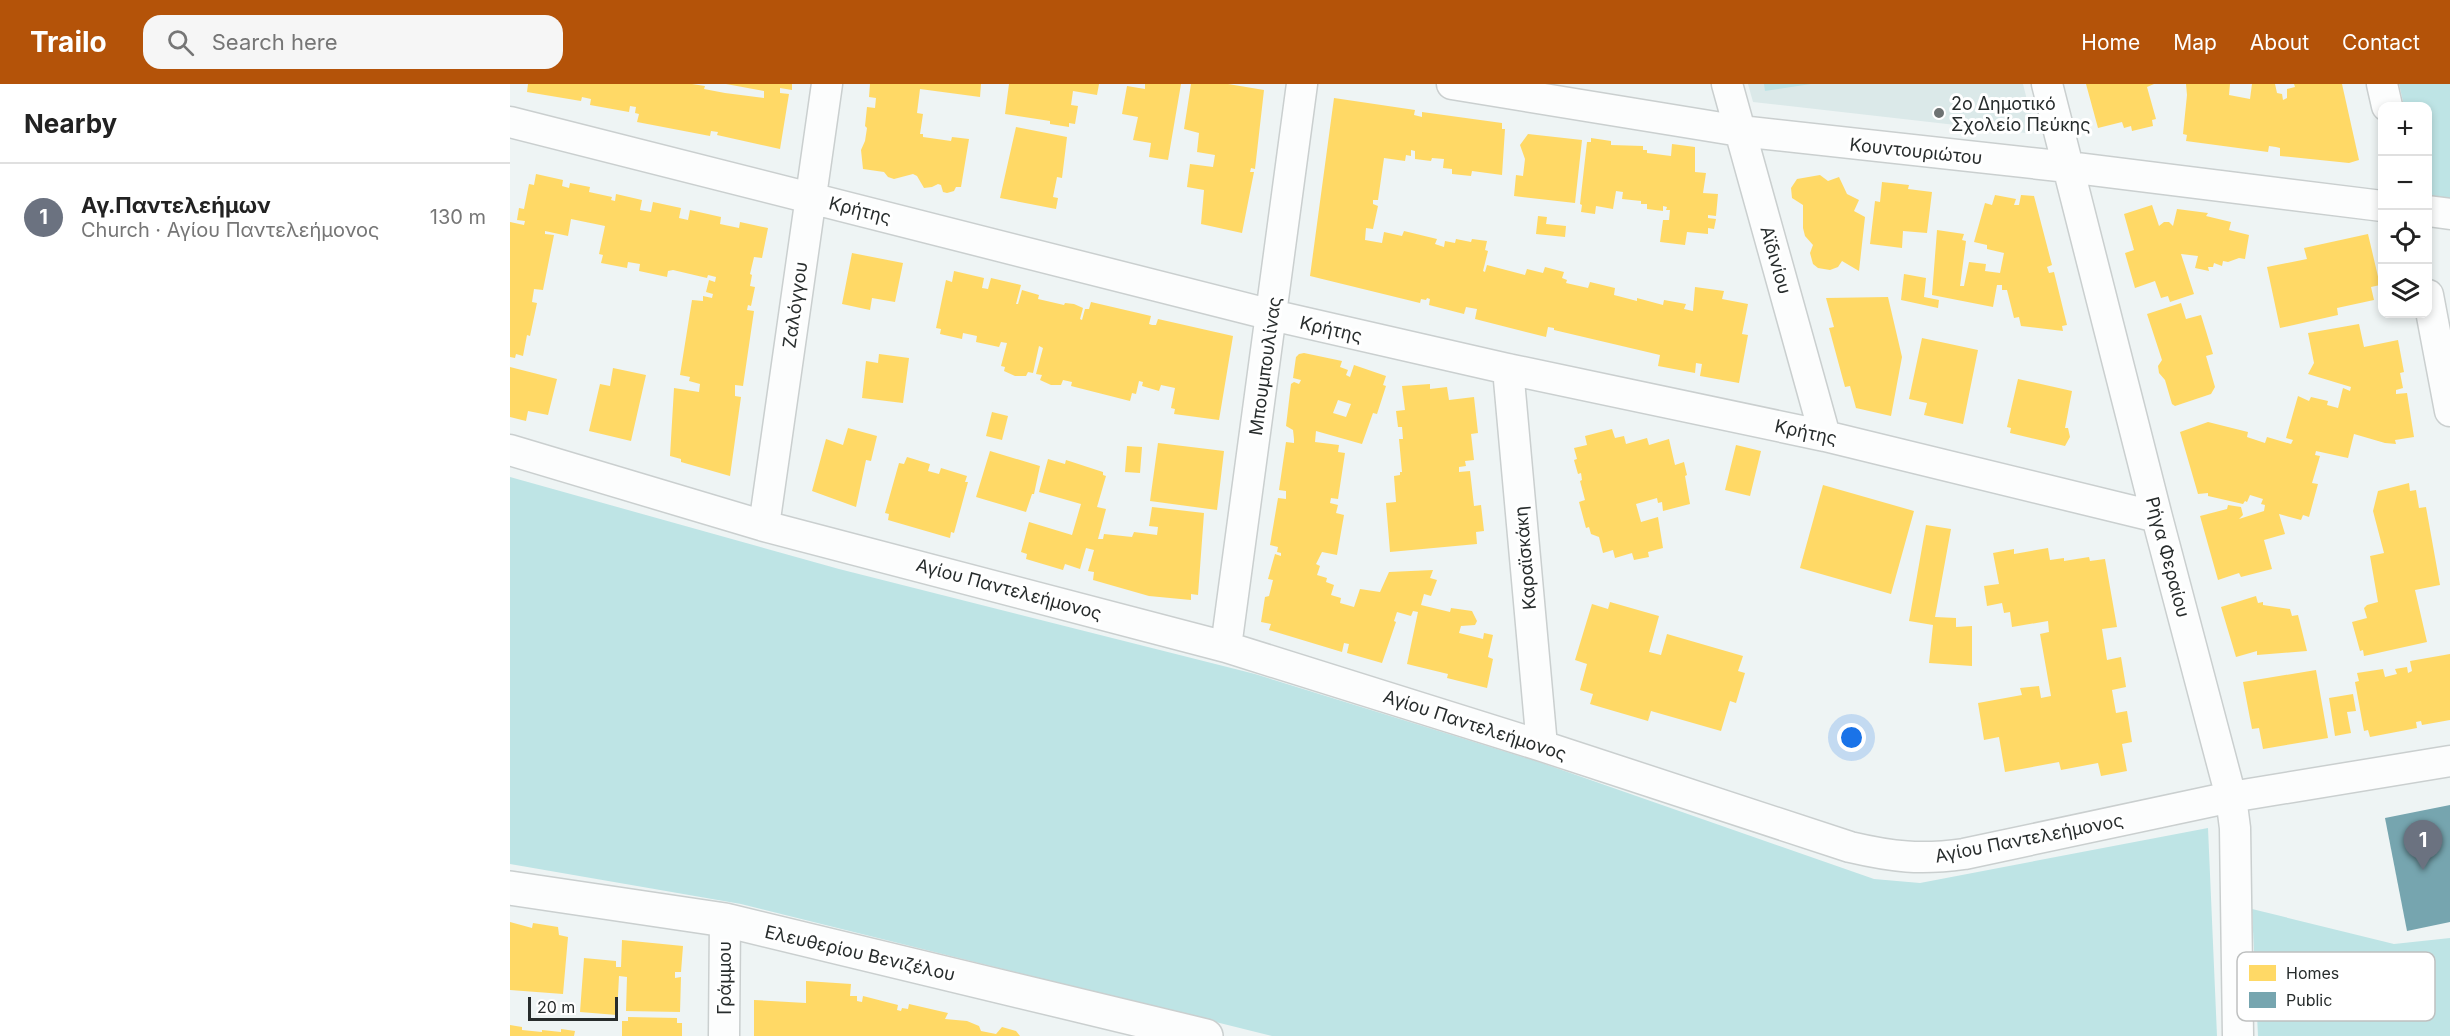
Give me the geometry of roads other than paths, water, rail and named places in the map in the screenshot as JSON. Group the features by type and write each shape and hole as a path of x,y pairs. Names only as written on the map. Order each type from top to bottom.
{"street":[{"name":"Ζαλόγγου","path":"764,526 827,84"},
{"name":"Μπουμπουλίνας","path":"1226,647 1302,84"},
{"name":"Κουντουριώτου","path":"1452,84 1740,131 2068,167 2378,206"},
{"name":"Αϊδινίου","path":"1726,84 1825,436"},
{"name":"Ρήγα Φεραίου","path":"2047,84 2231,797 2235,828 2237,967"},
{"path":"2382,84 2386,102"},
{"name":"Κρήτης","path":"510,122 1272,315 1508,369 1825,436 2157,517"},
{"path":"2432,212 2450,214"},
{"path":"2432,318 2450,411"},
{"name":"Καραϊσκάκη","path":"1508,369 1542,746"},
{"name":"Αγίου Παντελεήμονος","path":"510,450 764,526 1226,647 1542,746 1850,847 1890,857 1933,858 1964,854 2231,797 2450,761"},
{"name":"Ελευθερίου Βενιζέλου","path":"510,888 725,920 1188,1034"},
{"name":"Γράμμου","path":"724,1036 725,920"},
{"name":"Ρήγα Φεραίου","path":"2238,1021 2238,1036"}],"place":[{"name":"2ο Δημοτικό Σχολείο Πεύκης","path":"1939,113"},
{"name":"Αγ.Παντελεήμων","path":"2423,870"}]}
